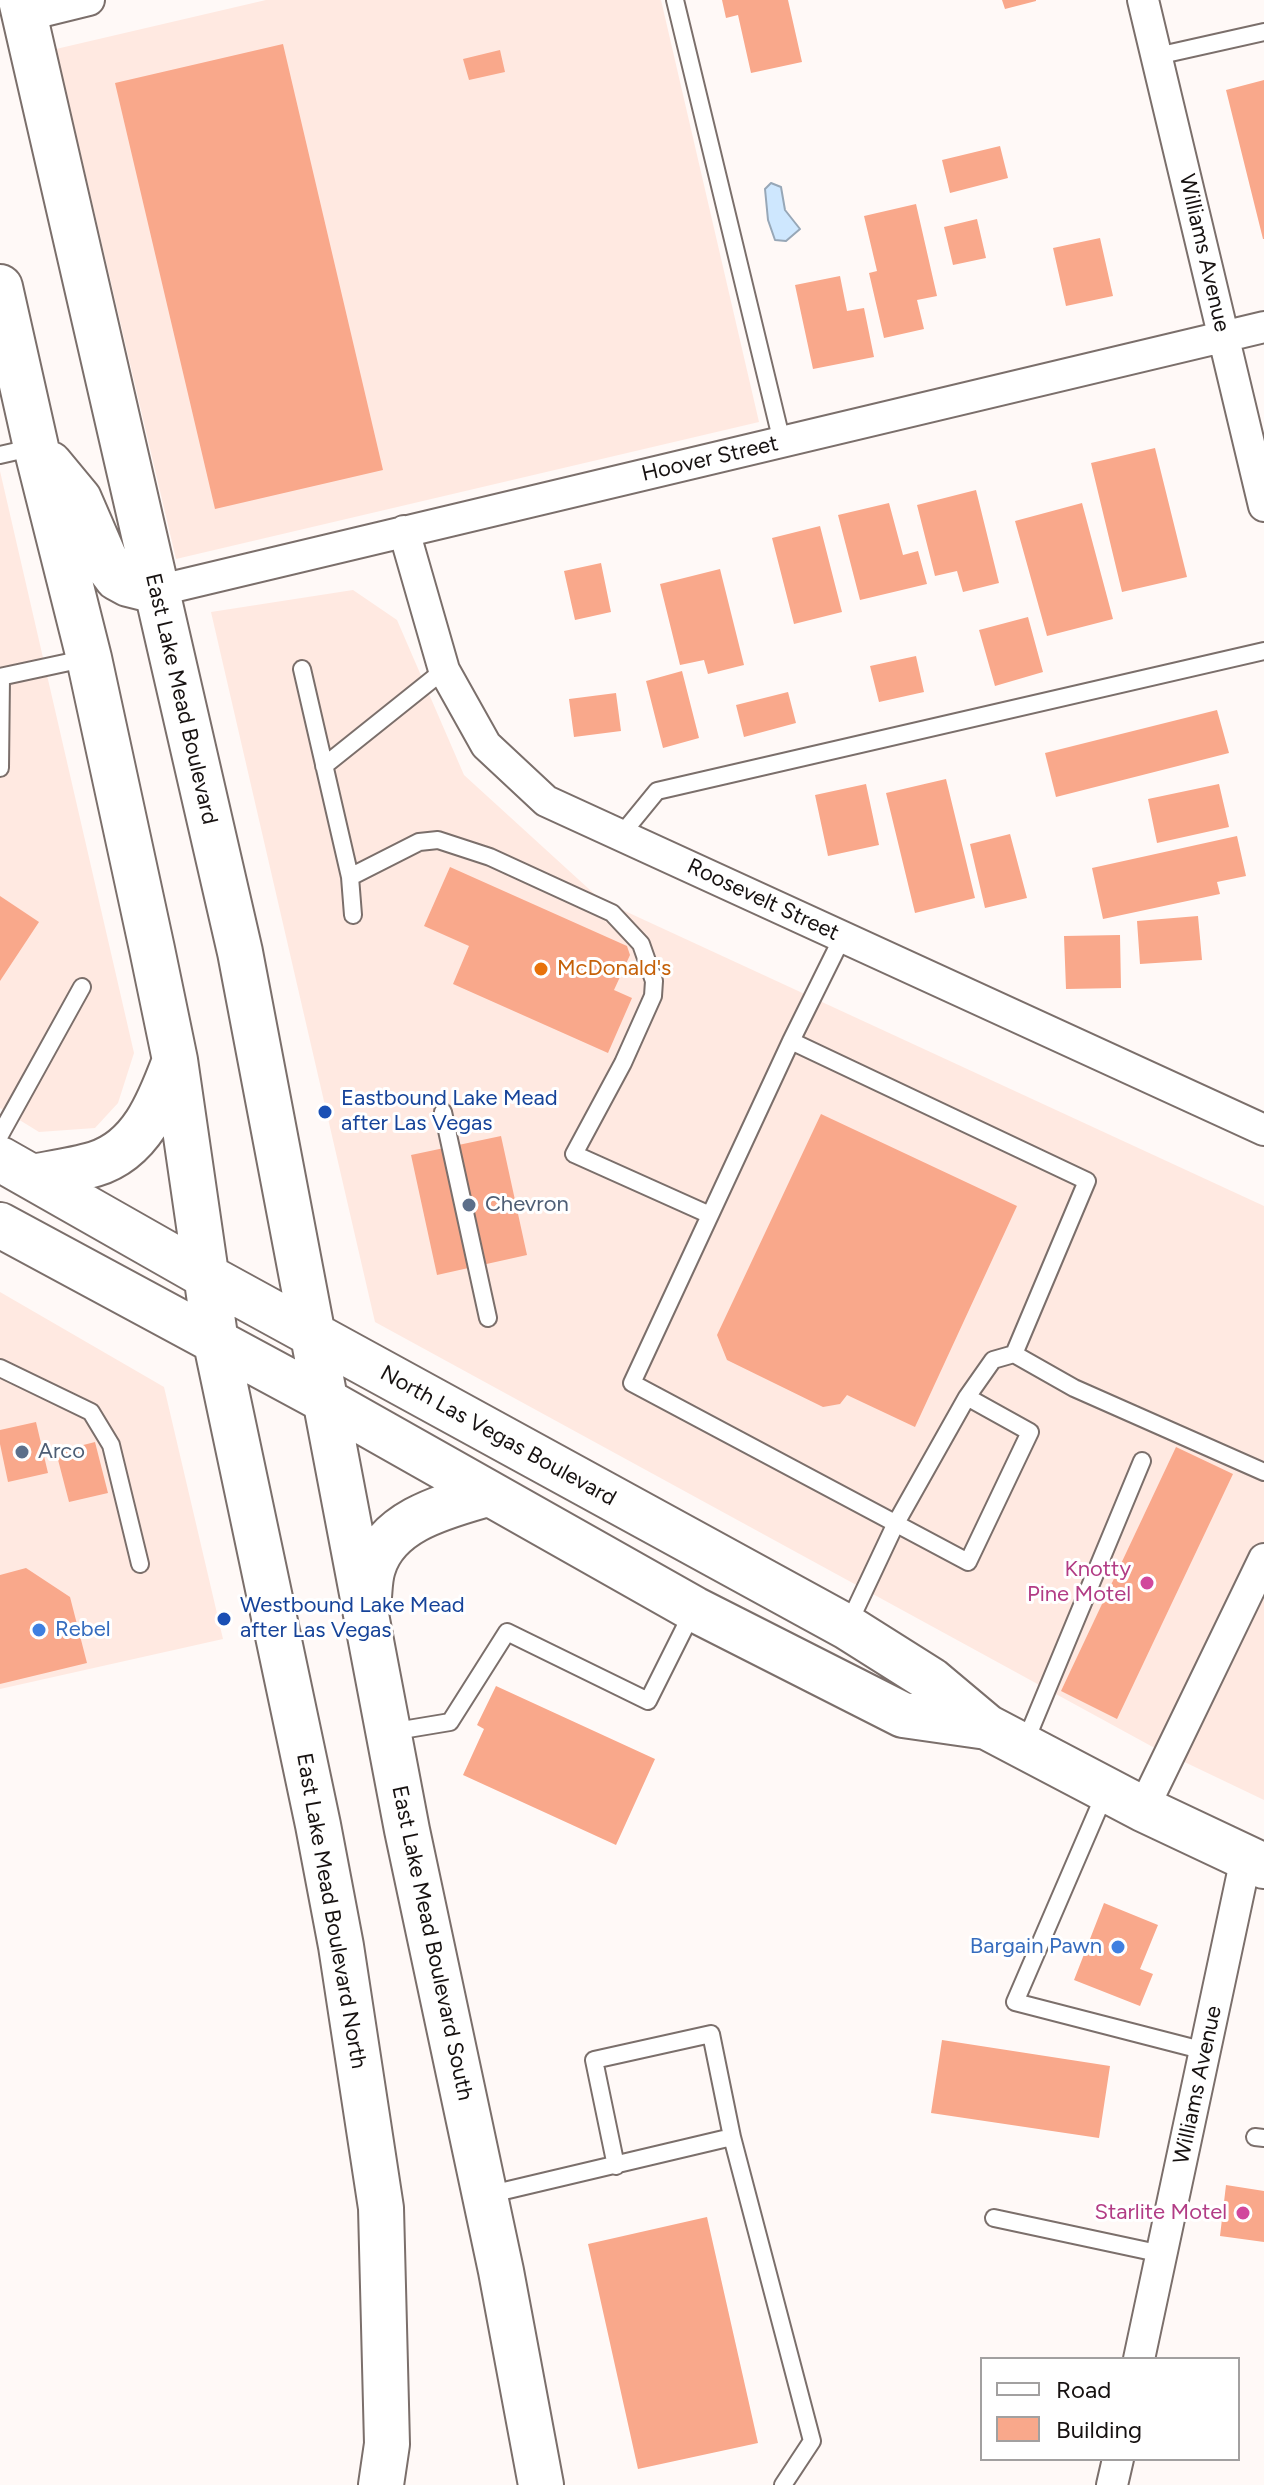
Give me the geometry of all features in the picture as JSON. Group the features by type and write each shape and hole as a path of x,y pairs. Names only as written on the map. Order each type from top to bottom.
{"main road":[{"name":"East Lake Mead Boulevard","path":"22,8 240,952 326,1401"},
{"path":"0,287 18,451 89,658 175,1060 216,1343"},
{"path":"18,451 79,499 108,566 117,578 156,591"},
{"path":"16,1168 98,1164 124,1148 156,1110 175,1060"},
{"name":"North Las Vegas Boulevard","path":"16,1168 206,1276 847,1627 931,1680 1005,1737 1255,1862"},
{"name":"North Las Vegas Boulevard","path":"0,1225 326,1401 694,1609 903,1715 1005,1737"},
{"name":"East Lake Mead Boulevard North","path":"216,1343 321,1840 341,1946 381,2208 387,2444 381,2485"},
{"name":"East Lake Mead Boulevard South","path":"326,1401 389,1733 485,2195 541,2485"},
{"path":"367,1616 373,1567 388,1543 411,1522 433,1510 487,1494"}],"street":[{"path":"22,8 89,0"},
{"name":"Williams Avenue","path":"1143,0 1264,506"},
{"name":"Hoover Street","path":"156,591 1264,327"},
{"name":"Roosevelt Street","path":"404,531 444,670 486,745 546,801 1264,1130"},
{"path":"1125,1799 1264,1559"},
{"name":"Williams Avenue","path":"1139,2357 1205,2051 1255,1862"},
{"path":"1112,2485 1118,2461"}],"lane":[{"path":"675,0 782,442"},
{"path":"1157,56 1264,32"},
{"path":"621,835 657,791 1264,651"},
{"path":"0,768 0,677 89,658"},
{"path":"302,669 350,877 353,915"},
{"path":"324,766 444,670"},
{"path":"350,877 419,842 438,840 490,857 612,913 641,944 654,981 653,996 623,1063 574,1154 710,1215"},
{"path":"843,936 632,1383 968,1562 1030,1432 967,1397"},
{"path":"0,1135 82,987"},
{"path":"791,1041 1087,1181 1014,1354"},
{"path":"443,1112 488,1318"},
{"path":"847,1627 896,1523 967,1397 993,1360 1014,1354 1074,1388 1264,1472"},
{"path":"0,1368 91,1412 111,1445 140,1564"},
{"path":"1005,1737 1142,1461"},
{"path":"389,1733 450,1722 507,1632 648,1701 694,1609"},
{"path":"1125,1799 1015,2002 1205,2051"},
{"path":"616,2166 594,2060 711,2034 732,2137 812,2441 783,2485"},
{"path":"485,2195 732,2137"},
{"path":"994,2218 1162,2254"}],"shaded area":[{"path":"266,0 661,0 759,422 176,559 56,49"},
{"path":"0,471 134,1053 118,1103 95,1128 39,1132 0,1108"},
{"path":"353,590 397,620 464,775 601,900 1264,1206 1264,1800 1151,1746 375,1322 211,612"},
{"path":"0,1292 164,1387 223,1639 0,1689"}],"water":[{"path":"771,183 781,187 785,210 800,229 786,241 775,240 768,220 765,189"}],"building":[{"path":"722,0 788,0 802,62 751,73 738,15 726,18"},
{"path":"1002,0 1036,0 1036,1 1005,9"},
{"path":"283,44 383,470 215,509 115,83"},
{"path":"500,50 505,72 469,80 463,59"},
{"path":"1264,80 1264,239 1263,239 1226,90"},
{"path":"1000,146 1008,178 950,193 942,160"},
{"path":"916,204 937,296 917,300 924,329 884,338 869,273 877,271 864,216"},
{"path":"977,219 986,258 953,265 944,227"},
{"path":"1100,238 1113,296 1066,306 1053,248"},
{"path":"840,276 847,311 864,308 874,357 813,369 795,285"},
{"path":"1155,448 1187,577 1122,592 1091,463"},
{"path":"976,490 999,583 963,592 957,571 935,576 917,505"},
{"path":"889,503 903,555 918,551 927,584 860,600 838,515"},
{"path":"1082,503 1113,619 1047,636 1015,521"},
{"path":"820,526 842,612 794,624 772,538"},
{"path":"601,563 611,612 575,620 564,571"},
{"path":"720,569 744,665 708,674 704,660 680,665 660,584"},
{"path":"1028,617 1043,672 995,686 979,630"},
{"path":"916,656 924,692 879,702 870,666"},
{"path":"682,671 699,738 663,748 646,681"},
{"path":"788,692 796,723 744,737 736,705"},
{"path":"616,693 621,731 574,737 569,699"},
{"path":"1217,710 1229,753 1056,797 1045,753"},
{"path":"946,779 975,898 915,913 886,793"},
{"path":"866,784 879,845 828,856 815,795"},
{"path":"1219,784 1229,827 1157,843 1148,799"},
{"path":"1010,834 1027,898 985,908 970,844"},
{"path":"1237,836 1246,876 1217,882 1220,894 1103,919 1092,868"},
{"name":"McDonald's","path":"450,867 627,946 630,955 614,990 632,998 608,1053 453,984 469,946 424,926"},
{"path":"0,896 39,922 0,981"},
{"path":"1198,916 1202,960 1140,964 1137,921"},
{"path":"1120,935 1121,988 1066,989 1064,936"},
{"path":"821,1114 1017,1206 915,1427 847,1395 840,1404 823,1407 727,1360 717,1335"},
{"path":"501,1136 527,1255 437,1275 411,1155"},
{"path":"36,1422 48,1473 8,1482 0,1430"},
{"path":"95,1442 108,1493 69,1502 56,1452"},
{"name":"Knotty Pine Motel","path":"1176,1447 1233,1474 1117,1719 1061,1691"},
{"name":"Rebel","path":"26,1568 70,1597 87,1663 0,1684 0,1575"},
{"path":"496,1686 655,1759 616,1845 463,1775 484,1729 477,1725"},
{"name":"Bargain Pawn","path":"1104,1903 1158,1925 1140,1969 1153,1974 1140,2006 1074,1980"},
{"path":"942,2040 1110,2066 1099,2138 931,2113"},
{"name":"Starlite Motel","path":"1226,2185 1264,2191 1264,2242 1220,2236"},
{"path":"707,2217 758,2443 638,2469 588,2244"}],"place":[{"name":"McDonald's","path":"541,969"},
{"name":"Eastbound Lake Mead after Las Vegas","path":"325,1112"},
{"name":"Chevron","path":"469,1205"},
{"name":"Arco","path":"22,1452"},
{"name":"Knotty Pine Motel","path":"1147,1583"},
{"name":"Westbound Lake Mead after Las Vegas","path":"224,1619"},
{"name":"Rebel","path":"39,1630"},
{"name":"Bargain Pawn","path":"1118,1947"},
{"name":"Starlite Motel","path":"1243,2213"}]}
